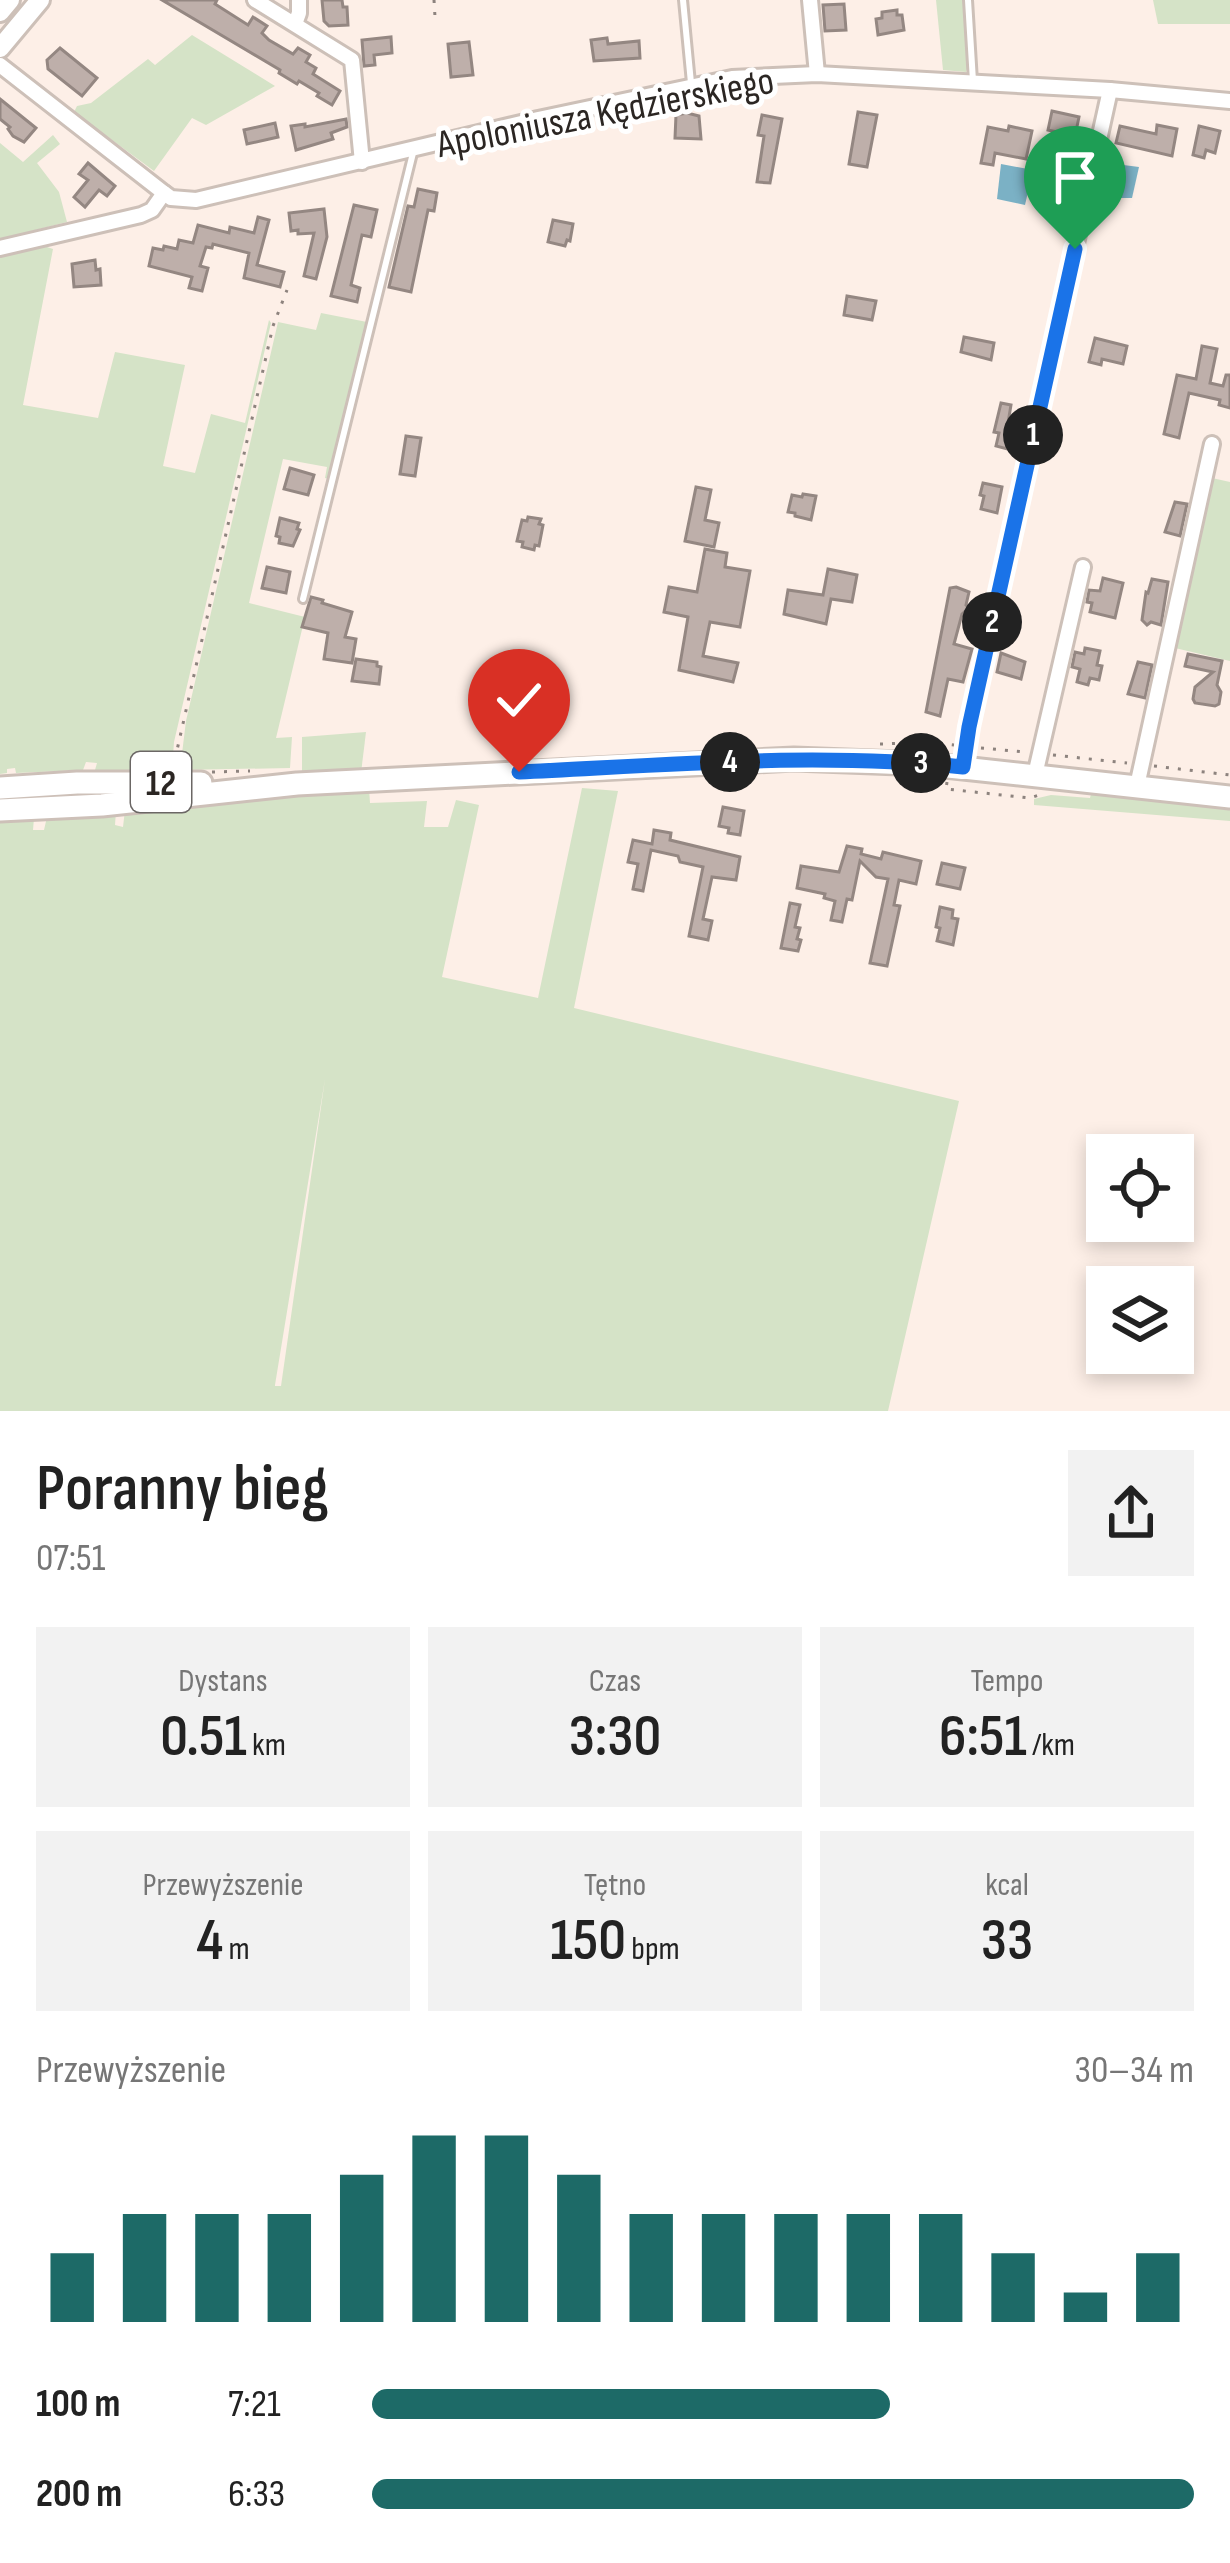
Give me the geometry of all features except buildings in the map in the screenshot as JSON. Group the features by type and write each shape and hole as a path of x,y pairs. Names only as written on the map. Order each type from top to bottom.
{"main road":[{"path":"0,12 10,0"},
{"path":"0,48 40,0"},
{"name":"12","path":"0,788 98,783 292,784 794,759 882,760 1230,796"},
{"name":"12","path":"0,810 102,805 292,784"}],"street":[{"path":"255,0 352,60 362,162"},
{"path":"295,24 299,0"},
{"path":"810,0 817,74"},
{"path":"0,65 164,194"},
{"name":"Apoloniusza Kędzierskiego","path":"0,248 141,215 152,210 164,194 196,200 732,78 817,74 973,81 1230,101"},
{"path":"963,767 1110,90"},
{"path":"1137,786 1212,444"},
{"path":"1035,775 1083,567"}],"lane":[{"path":"683,0 692,86"},
{"path":"968,0 973,81"},
{"path":"304,599 414,149"}],"path":[{"path":"434,0 435,17"},
{"path":"175,760 273,326 286,290"}],"green space":[{"path":"936,0 965,0 970,60 966,72 943,70"},
{"path":"1153,0 1230,0 1230,24 1158,24"},
{"path":"192,35 275,86 206,125 192,118 154,171 74,112 148,59 155,65"},
{"path":"53,135 60,144 37,163 59,192 67,222 0,239 0,143 23,162"},
{"path":"41,245 53,249 23,405 98,418 115,352 185,365 163,466 195,473 211,414 245,423 269,320 271,323 174,742 172,770 95,770 97,763 86,762 83,770 16,773 15,768 0,774 0,253"},
{"path":"321,313 367,322 329,479 325,478 327,467 283,459 249,603 305,617 276,738 292,737 290,768 180,770 186,721 278,322 316,330"},
{"path":"1212,478 1230,482 1230,661 1175,648"},
{"path":"366,732 361,773 302,773 302,737"},
{"path":"369,788 370,803 427,801 424,827 448,827 456,800 479,805 442,977 538,998 582,788 618,791 574,1008 959,1101 888,1411 0,1411 0,818 34,818 33,830 44,830 47,817 116,811 115,825 123,827 125,810","holes":["325,1079 281,1386 275,1385"]},
{"path":"1091,794 1230,810 1230,821 1034,805 1034,799 1051,795 1090,798"}],"water":[{"path":"1048,152 1089,155 1076,200 1041,190"},
{"path":"1108,163 1139,167 1132,198 1098,198"},
{"path":"1001,164 1033,170 1025,205 997,199"}],"route":[{"path":"519,772 794,759 963,767 1075,249"}]}
